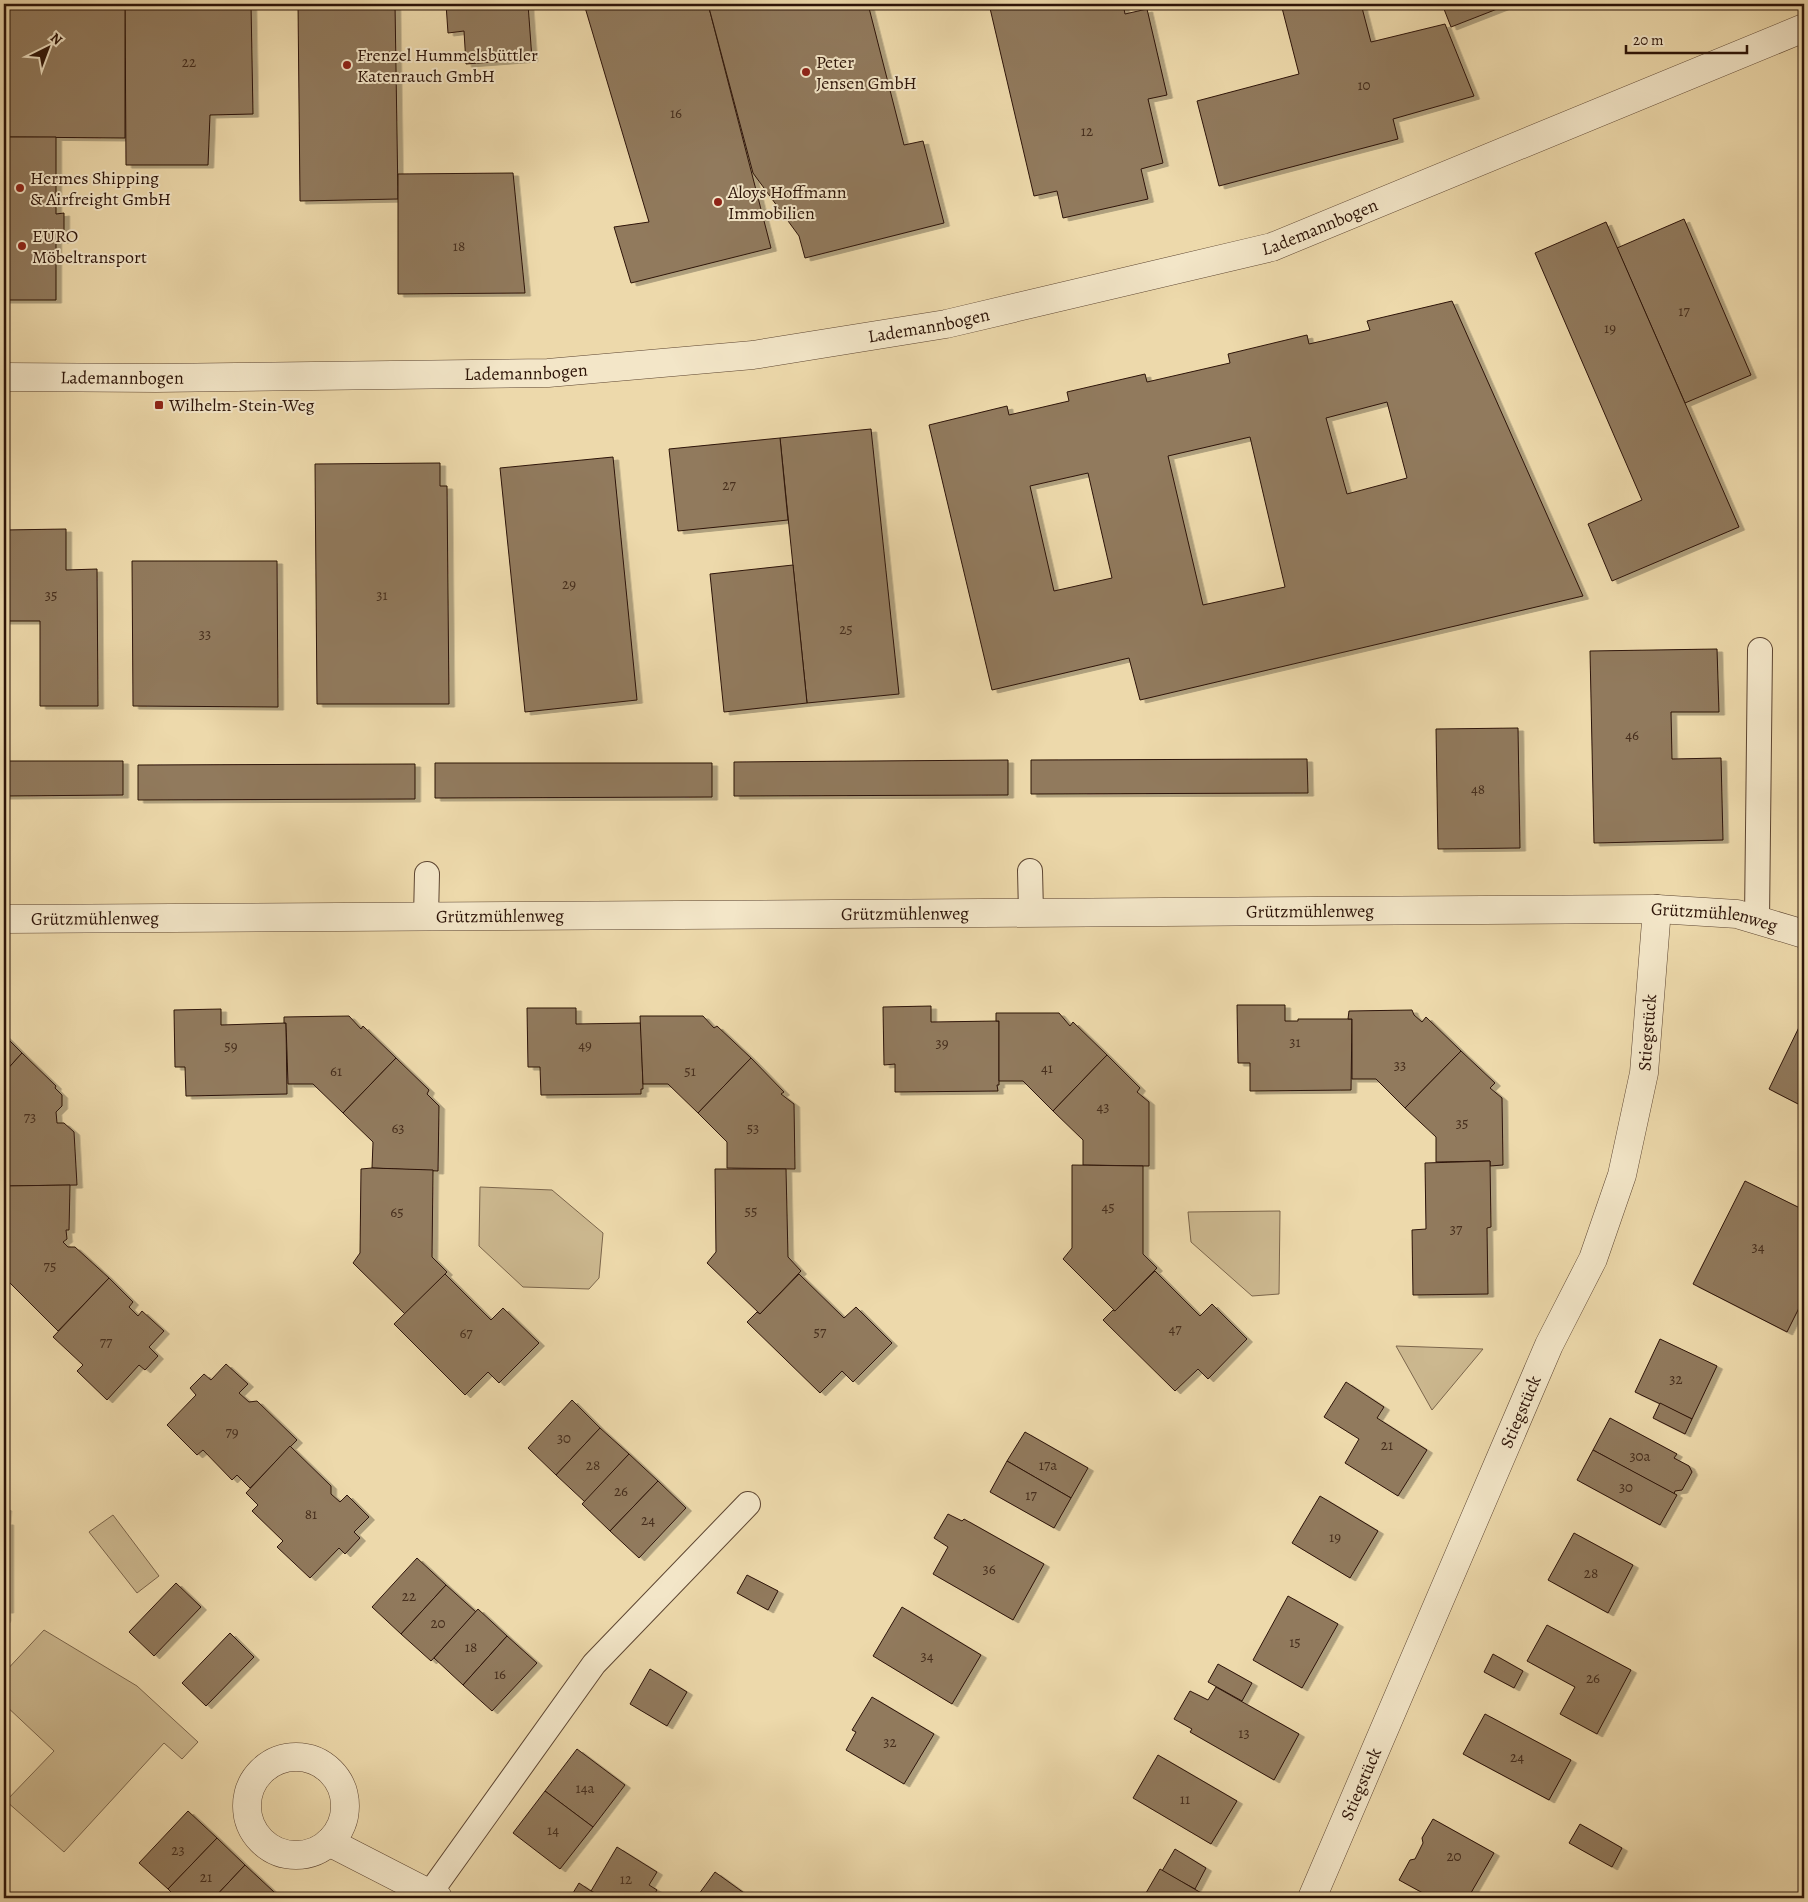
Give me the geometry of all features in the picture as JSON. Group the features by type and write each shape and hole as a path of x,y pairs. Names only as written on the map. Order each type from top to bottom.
{"street":[{"name":"Lademannbogen","path":"4,377 156,378 548,373 752,355 946,324 1272,246 1804,28"},
{"name":"Grützmühlenweg","path":"4,920 1657,909 1737,914 1804,934"},
{"name":"Stiegstück","path":"1312,1898 1549,1346 1593,1259 1622,1175 1644,1073 1657,909"},
{"path":"329,1842 434,1896"}],"lane":[{"path":"1757,920 1760,650"},
{"path":"1030,871 1032,912"},
{"path":"426,917 427,874"},
{"path":"434,1896 594,1664 748,1504"}],"shaded area":[{"path":"480,1187 552,1190 603,1233 599,1278 589,1289 523,1287 479,1246"},
{"path":"1280,1211 1279,1294 1252,1296 1191,1242 1188,1212"},
{"path":"1396,1346 1483,1349 1432,1410"},
{"path":"113,1515 159,1576 137,1593 89,1532"},
{"path":"44,1630 137,1686 198,1742 182,1759 164,1743 64,1852 6,1801 54,1751 4,1704 4,1673"}],"building":[{"path":"125,4 251,4 253,114 210,115 208,165 126,165"},
{"name":"Frenzel Hummelsbüttler Katenrauch GmbH","path":"298,4 395,4 398,199 300,201"},
{"path":"446,4 528,4 532,59 466,64 464,31 448,33"},
{"path":"584,4 708,4 771,248 631,283 614,227 649,222"},
{"name":"Peter Jensen GmbH","path":"708,4 868,4 904,145 923,141 944,223 805,258 799,236 753,173"},
{"path":"989,4 1123,4 1125,14 1147,9 1167,95 1148,99 1163,163 1141,169 1148,199 1063,218 1057,191 1034,196"},
{"path":"1281,4 1361,4 1371,42 1445,24 1474,96 1393,119 1398,139 1219,186 1197,101 1299,74"},
{"path":"1442,4 1510,4 1451,27"},
{"path":"4,9 125,9 125,138 4,137"},
{"path":"4,137 56,137 56,214 64,213 64,240 56,240 56,300 4,300"},
{"path":"513,173 525,293 398,294 398,174"},
{"path":"1684,219 1751,375 1685,403 1617,248"},
{"path":"1606,222 1739,527 1612,581 1588,524 1642,500 1535,253"},
{"path":"1452,301 1583,596 1140,700 1129,658 992,690 929,425 1007,406 1009,415 1069,401 1067,392 1145,374 1147,382 1230,363 1228,354 1307,335 1309,344 1370,330 1367,321","holes":["1387,402 1407,478 1347,494 1326,418","1250,437 1285,587 1203,605 1168,456","1088,473 1112,578 1054,591 1030,486"]},
{"path":"871,429 899,694 807,703 780,438"},
{"path":"780,438 788,520 678,531 669,449"},
{"path":"613,457 637,700 525,712 500,468"},
{"path":"440,463 440,486 447,486 449,704 317,704 315,464"},
{"path":"66,529 66,570 97,569 98,706 40,706 40,621 4,621 4,530"},
{"path":"132,561 277,561 278,707 133,706"},
{"path":"793,565 807,703 724,712 710,574"},
{"path":"1717,649 1719,712 1671,712 1672,759 1721,758 1723,840 1594,843 1590,651"},
{"path":"1518,728 1520,848 1438,849 1436,729"},
{"path":"1307,759 1308,793 1031,794 1031,760"},
{"path":"1008,760 1008,795 734,796 734,762"},
{"path":"4,761 123,761 123,795 4,796"},
{"path":"435,763 712,763 712,797 435,798"},
{"path":"415,764 415,799 138,800 138,765"},
{"path":"1237,1005 1285,1005 1285,1021 1298,1021 1298,1019 1352,1019 1351,1090 1250,1091 1250,1063 1238,1063"},
{"path":"931,1006 931,1022 999,1021 998,1091 895,1092 895,1064 884,1065 883,1007"},
{"path":"527,1008 576,1008 576,1024 641,1023 643,1089 641,1089 641,1094 541,1095 540,1067 528,1067"},
{"path":"221,1009 221,1025 286,1023 287,1094 186,1096 185,1067 175,1067 174,1010"},
{"path":"1412,1010 1414,1015 1422,1022 1426,1017 1461,1051 1405,1108 1376,1079 1352,1079 1352,1019 1348,1019 1349,1011"},
{"path":"996,1013 1059,1013 1070,1026 1073,1022 1107,1055 1053,1111 1023,1081 999,1081 999,1021 996,1021"},
{"path":"349,1016 361,1029 363,1026 396,1058 343,1113 313,1084 288,1084 286,1023 284,1023 284,1017"},
{"path":"640,1016 703,1016 714,1028 717,1026 751,1058 698,1113 668,1084 643,1084"},
{"path":"1804,1020 1804,1107 1769,1089"},
{"path":"4,1035 22,1053 4,1073"},
{"path":"1461,1051 1495,1083 1490,1088 1502,1098 1503,1165 1490,1166 1490,1161 1436,1162 1436,1137 1405,1108"},
{"path":"22,1053 56,1086 55,1088 62,1095 62,1106 56,1112 57,1123 64,1123 74,1132 77,1185 4,1186 4,1073"},
{"path":"1107,1055 1140,1088 1137,1092 1149,1102 1149,1166 1083,1165 1083,1140 1053,1111"},
{"path":"396,1058 429,1090 427,1094 439,1106 438,1171 372,1168 373,1142 343,1113"},
{"path":"751,1058 784,1092 781,1094 794,1104 795,1169 727,1168 727,1142 698,1113"},
{"path":"1490,1161 1491,1227 1487,1228 1488,1294 1413,1295 1412,1230 1426,1229 1425,1163"},
{"path":"1072,1165 1143,1166 1143,1254 1157,1268 1115,1311 1063,1259 1072,1248"},
{"path":"361,1169 433,1170 432,1257 447,1272 405,1314 353,1263 360,1253"},
{"path":"715,1169 786,1169 788,1257 801,1271 760,1314 707,1263 716,1252"},
{"path":"1745,1181 1804,1210 1804,1298 1787,1332 1693,1284"},
{"path":"70,1185 69,1230 66,1230 67,1239 63,1242 68,1247 75,1247 109,1278 58,1331 4,1277 4,1186"},
{"path":"1155,1271 1200,1316 1212,1304 1247,1339 1208,1379 1198,1369 1175,1391 1103,1320 1113,1310 1115,1311"},
{"path":"445,1274 491,1320 503,1308 539,1343 499,1383 488,1372 465,1395 394,1324"},
{"path":"799,1274 844,1318 856,1307 892,1343 853,1382 842,1371 820,1393 747,1322 757,1312 760,1314"},
{"path":"109,1278 133,1302 129,1307 138,1316 142,1311 164,1331 149,1347 158,1356 145,1370 139,1365 107,1400 77,1371 83,1365 53,1337"},
{"path":"1660,1339 1717,1366 1692,1419 1635,1392"},
{"path":"226,1364 248,1384 239,1393 249,1402 257,1401 297,1440 250,1488 237,1475 232,1480 203,1450 197,1455 167,1425 196,1395 190,1388 204,1374 211,1380"},
{"path":"1346,1382 1384,1407 1377,1418 1427,1450 1398,1496 1345,1463 1359,1439 1324,1417"},
{"path":"572,1400 600,1428 556,1475 528,1448"},
{"path":"1660,1403 1692,1419 1685,1434 1653,1418"},
{"path":"1610,1418 1677,1454 1674,1458 1689,1466 1692,1472 1682,1490 1675,1491 1674,1494 1593,1450"},
{"path":"600,1428 629,1454 585,1502 556,1475"},
{"path":"1025,1432 1088,1468 1071,1498 1007,1461"},
{"path":"290,1446 331,1486 331,1494 340,1502 347,1495 369,1517 354,1532 360,1538 345,1554 339,1548 310,1578 277,1547 283,1541 252,1511 258,1505 246,1493"},
{"path":"1593,1450 1677,1495 1660,1525 1577,1480"},
{"path":"629,1454 658,1481 610,1531 582,1504"},
{"path":"1007,1461 1071,1498 1054,1528 990,1492"},
{"path":"658,1481 686,1508 639,1558 610,1531"},
{"path":"1320,1496 1378,1531 1350,1578 1292,1543"},
{"path":"4,1507 6,1508 5,1522 8,1522 8,1565 4,1564"},
{"path":"948,1514 962,1521 964,1519 1044,1564 1013,1620 933,1574 948,1547 934,1538"},
{"path":"1574,1533 1633,1565 1608,1613 1548,1580"},
{"path":"417,1558 446,1585 401,1634 372,1607"},
{"path":"4,1564 8,1565 8,1610 5,1610 4,1620"},
{"path":"747,1575 778,1591 768,1610 737,1593"},
{"path":"176,1583 201,1607 154,1656 129,1632"},
{"path":"446,1585 476,1612 431,1661 401,1634"},
{"path":"1288,1596 1338,1624 1302,1688 1253,1660"},
{"path":"902,1607 981,1655 952,1704 873,1656"},
{"path":"478,1609 507,1636 463,1685 434,1658"},
{"path":"1547,1625 1631,1670 1597,1734 1560,1714 1575,1687 1527,1661"},
{"path":"230,1633 254,1657 206,1706 182,1683"},
{"path":"507,1636 537,1663 492,1711 463,1685"},
{"path":"1493,1654 1523,1671 1514,1688 1484,1672"},
{"path":"1218,1664 1252,1683 1242,1701 1208,1682"},
{"path":"650,1669 687,1692 667,1726 630,1704"},
{"path":"1216,1687 1299,1734 1274,1780 1190,1732 1192,1729 1174,1719 1190,1691 1208,1700"},
{"path":"872,1697 934,1734 904,1784 846,1750 856,1732 852,1730"},
{"path":"1485,1714 1571,1760 1549,1800 1463,1754"},
{"path":"577,1749 625,1785 593,1827 545,1791"},
{"path":"1158,1755 1237,1801 1211,1844 1133,1798"},
{"path":"545,1791 593,1827 560,1869 513,1833"},
{"path":"188,1811 217,1838 168,1889 139,1863"},
{"path":"1433,1819 1494,1853 1468,1898 1432,1898 1399,1880 1410,1860 1415,1859 1423,1843 1422,1838"},
{"path":"1580,1824 1622,1848 1612,1867 1569,1843"},
{"path":"217,1838 245,1865 214,1898 177,1898 168,1889"},
{"path":"617,1847 657,1872 649,1885 657,1890 652,1898 604,1898 591,1891"},
{"path":"1175,1849 1206,1868 1195,1889 1162,1871"},
{"path":"245,1865 274,1892 268,1898 214,1898"},
{"path":"1160,1869 1203,1894 1201,1898 1143,1898"},
{"path":"715,1872 751,1898 696,1898"},
{"path":"579,1883 591,1891 604,1898 570,1898"},
{"path":"274,1892 281,1898 268,1898"}],"place":[{"name":"Frenzel Hummelsbüttler Katenrauch GmbH","path":"347,65"},
{"name":"Peter Jensen GmbH","path":"806,72"},
{"name":"Hermes Shipping & Airfreight GmbH","path":"20,188"},
{"name":"Aloys Hoffmann Immobilien","path":"718,202"},
{"name":"EURO Möbeltransport","path":"22,246"},
{"name":"Wilhelm-Stein-Weg","path":"159,405"}]}
